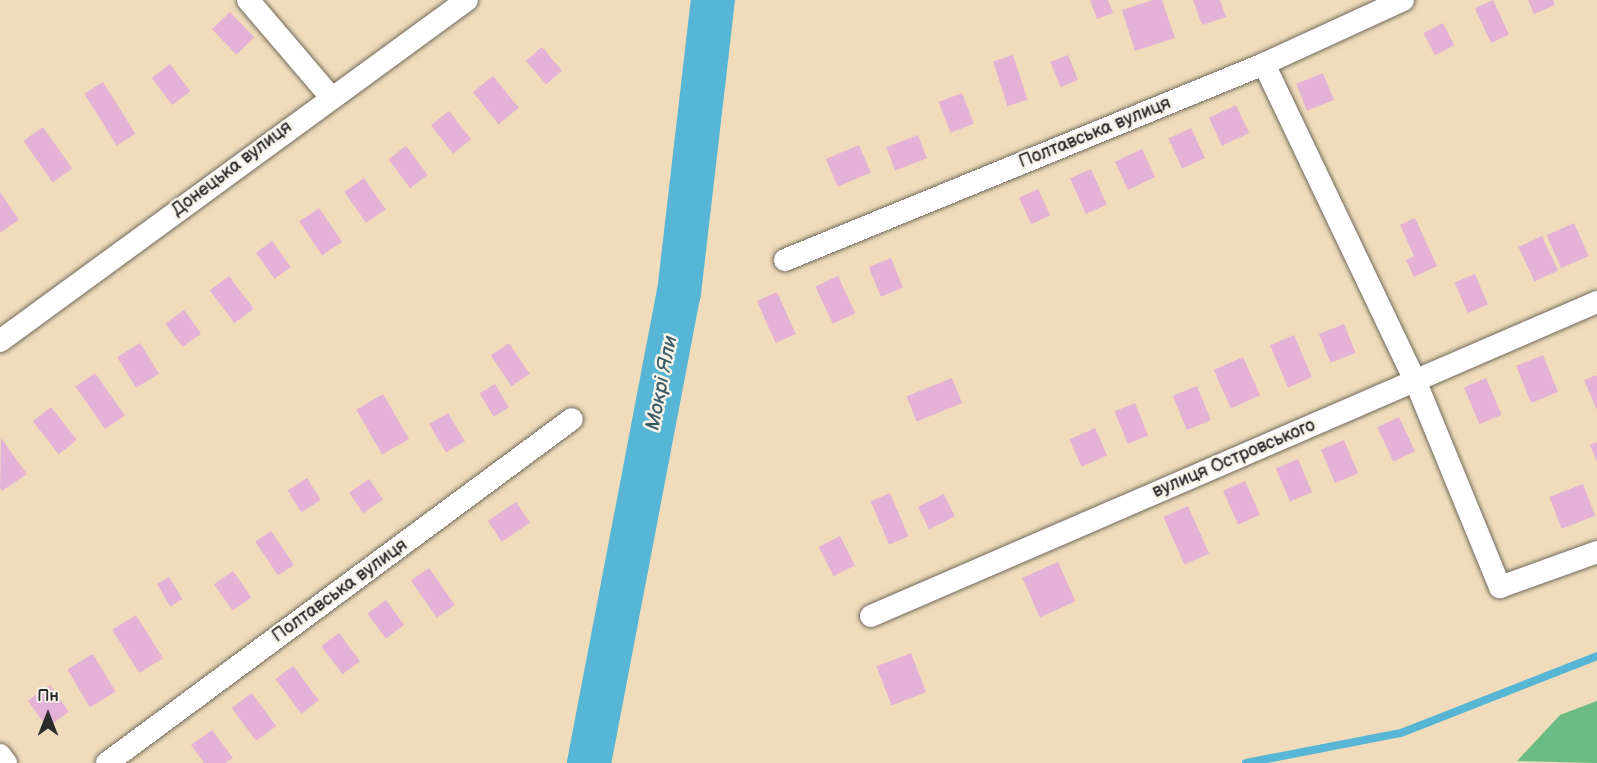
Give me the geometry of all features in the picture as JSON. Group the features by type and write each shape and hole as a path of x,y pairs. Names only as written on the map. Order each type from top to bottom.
{"street":[{"path":"248,0 330,96"},
{"name":"Донецька вулиця","path":"0,341 330,96 467,0"},
{"name":"Полтавська вулиця","path":"785,260 1264,64 1403,0"},
{"path":"1264,64 1415,380 1500,587 1597,552"},
{"name":"вулиця Островського","path":"871,616 1597,302"},
{"name":"Полтавська вулиця","path":"107,763 572,419"},
{"path":"0,755 6,763"}],"green space":[{"path":"1597,701 1597,763 1517,761 1560,715"}],"building":[{"path":"1090,0 1108,0 1113,13 1097,19"},
{"path":"1153,0 1162,0 1175,38 1135,51 1122,10"},
{"path":"1193,0 1220,0 1226,17 1202,25"},
{"path":"1493,0 1509,34 1491,43 1475,8"},
{"path":"1528,0 1553,0 1555,5 1534,14"},
{"path":"230,12 254,37 236,55 212,29"},
{"path":"1443,23 1454,45 1435,55 1423,33"},
{"path":"542,47 562,71 546,84 526,60"},
{"path":"1013,55 1028,100 1008,106 993,61"},
{"path":"1068,55 1078,80 1060,87 1050,62"},
{"path":"170,64 190,91 172,105 152,78"},
{"path":"1323,73 1334,100 1307,111 1296,84"},
{"path":"493,76 519,108 499,124 473,92"},
{"path":"103,82 135,134 117,145 84,94"},
{"path":"962,93 974,124 950,133 939,102"},
{"path":"1236,105 1249,133 1222,146 1209,118"},
{"path":"449,111 471,139 453,154 431,125"},
{"path":"43,127 72,169 53,183 23,141"},
{"path":"1191,128 1205,158 1182,168 1168,139"},
{"path":"918,135 927,158 895,171 886,147"},
{"path":"859,145 871,173 838,187 826,159"},
{"path":"406,146 428,175 410,188 388,159"},
{"path":"1142,149 1155,177 1128,190 1115,162"},
{"path":"1091,169 1107,205 1086,214 1070,178"},
{"path":"364,178 386,209 366,223 344,192"},
{"path":"1038,189 1050,215 1031,224 1019,198"},
{"path":"0,192 19,220 0,233"},
{"path":"319,208 342,242 322,255 299,221"},
{"path":"1415,218 1437,266 1414,277 1406,260 1414,256 1400,225"},
{"path":"1574,223 1589,256 1561,268 1547,235"},
{"path":"1542,236 1558,270 1534,281 1518,247"},
{"path":"272,241 291,267 275,279 256,253"},
{"path":"891,258 903,288 881,297 869,267"},
{"path":"1475,274 1488,304 1468,313 1455,283"},
{"path":"229,276 254,309 235,323 210,290"},
{"path":"838,276 855,313 833,324 815,287"},
{"path":"777,292 796,334 776,343 757,301"},
{"path":"184,310 201,333 182,347 165,324"},
{"path":"1344,324 1356,353 1331,363 1319,334"},
{"path":"1294,335 1312,377 1288,388 1270,345"},
{"path":"140,343 159,374 136,388 117,357"},
{"path":"509,343 530,374 511,386 491,355"},
{"path":"1543,355 1558,392 1531,403 1516,366"},
{"path":"1243,357 1260,395 1231,408 1214,370"},
{"path":"95,373 125,416 105,429 75,387"},
{"path":"1597,375 1597,410 1584,380"},
{"path":"952,378 962,403 917,421 907,396"},
{"path":"1486,378 1502,415 1480,424 1464,387"},
{"path":"495,384 509,407 493,416 480,393"},
{"path":"1197,386 1211,420 1187,430 1173,396"},
{"path":"383,394 409,439 382,455 356,410"},
{"path":"1135,403 1148,435 1128,444 1115,411"},
{"path":"51,407 77,440 59,454 33,421"},
{"path":"448,413 465,441 446,453 429,424"},
{"path":"1399,417 1415,451 1393,462 1377,427"},
{"path":"1095,428 1107,455 1082,467 1069,439"},
{"path":"1,438 27,474 2,491 0,488"},
{"path":"1344,440 1358,473 1335,483 1321,450"},
{"path":"1597,442 1597,462 1590,445"},
{"path":"1298,459 1312,492 1290,502 1276,468"},
{"path":"307,478 321,500 301,512 287,490"},
{"path":"369,479 383,500 363,513 349,492"},
{"path":"1245,481 1260,515 1238,525 1223,491"},
{"path":"1583,484 1595,516 1562,529 1549,497"},
{"path":"890,493 908,536 889,544 871,501"},
{"path":"944,494 955,516 929,529 918,507"},
{"path":"516,502 530,523 502,542 488,521"},
{"path":"1188,506 1209,554 1184,564 1163,517"},
{"path":"271,531 294,565 278,576 255,542"},
{"path":"840,536 855,565 834,576 819,547"},
{"path":"1058,562 1075,601 1040,617 1022,578"},
{"path":"429,568 455,605 437,617 411,581"},
{"path":"233,571 251,597 233,610 214,584"},
{"path":"169,577 182,599 170,606 157,584"},
{"path":"386,600 404,625 386,639 367,614"},
{"path":"136,615 163,658 139,673 112,630"},
{"path":"339,633 360,661 342,674 321,646"},
{"path":"911,653 926,692 892,705 876,666"},
{"path":"93,654 116,692 90,707 67,669"},
{"path":"293,666 319,700 301,714 275,679"},
{"path":"50,685 69,712 47,728 28,700"},
{"path":"252,693 276,726 256,741 232,708"},
{"path":"212,730 233,758 225,763 204,763 191,745"}],"waterway":[{"name":"Мокрі Яли","path":"589,763 679,293 713,0"},
{"path":"1246,763 1401,733 1597,656"}]}
